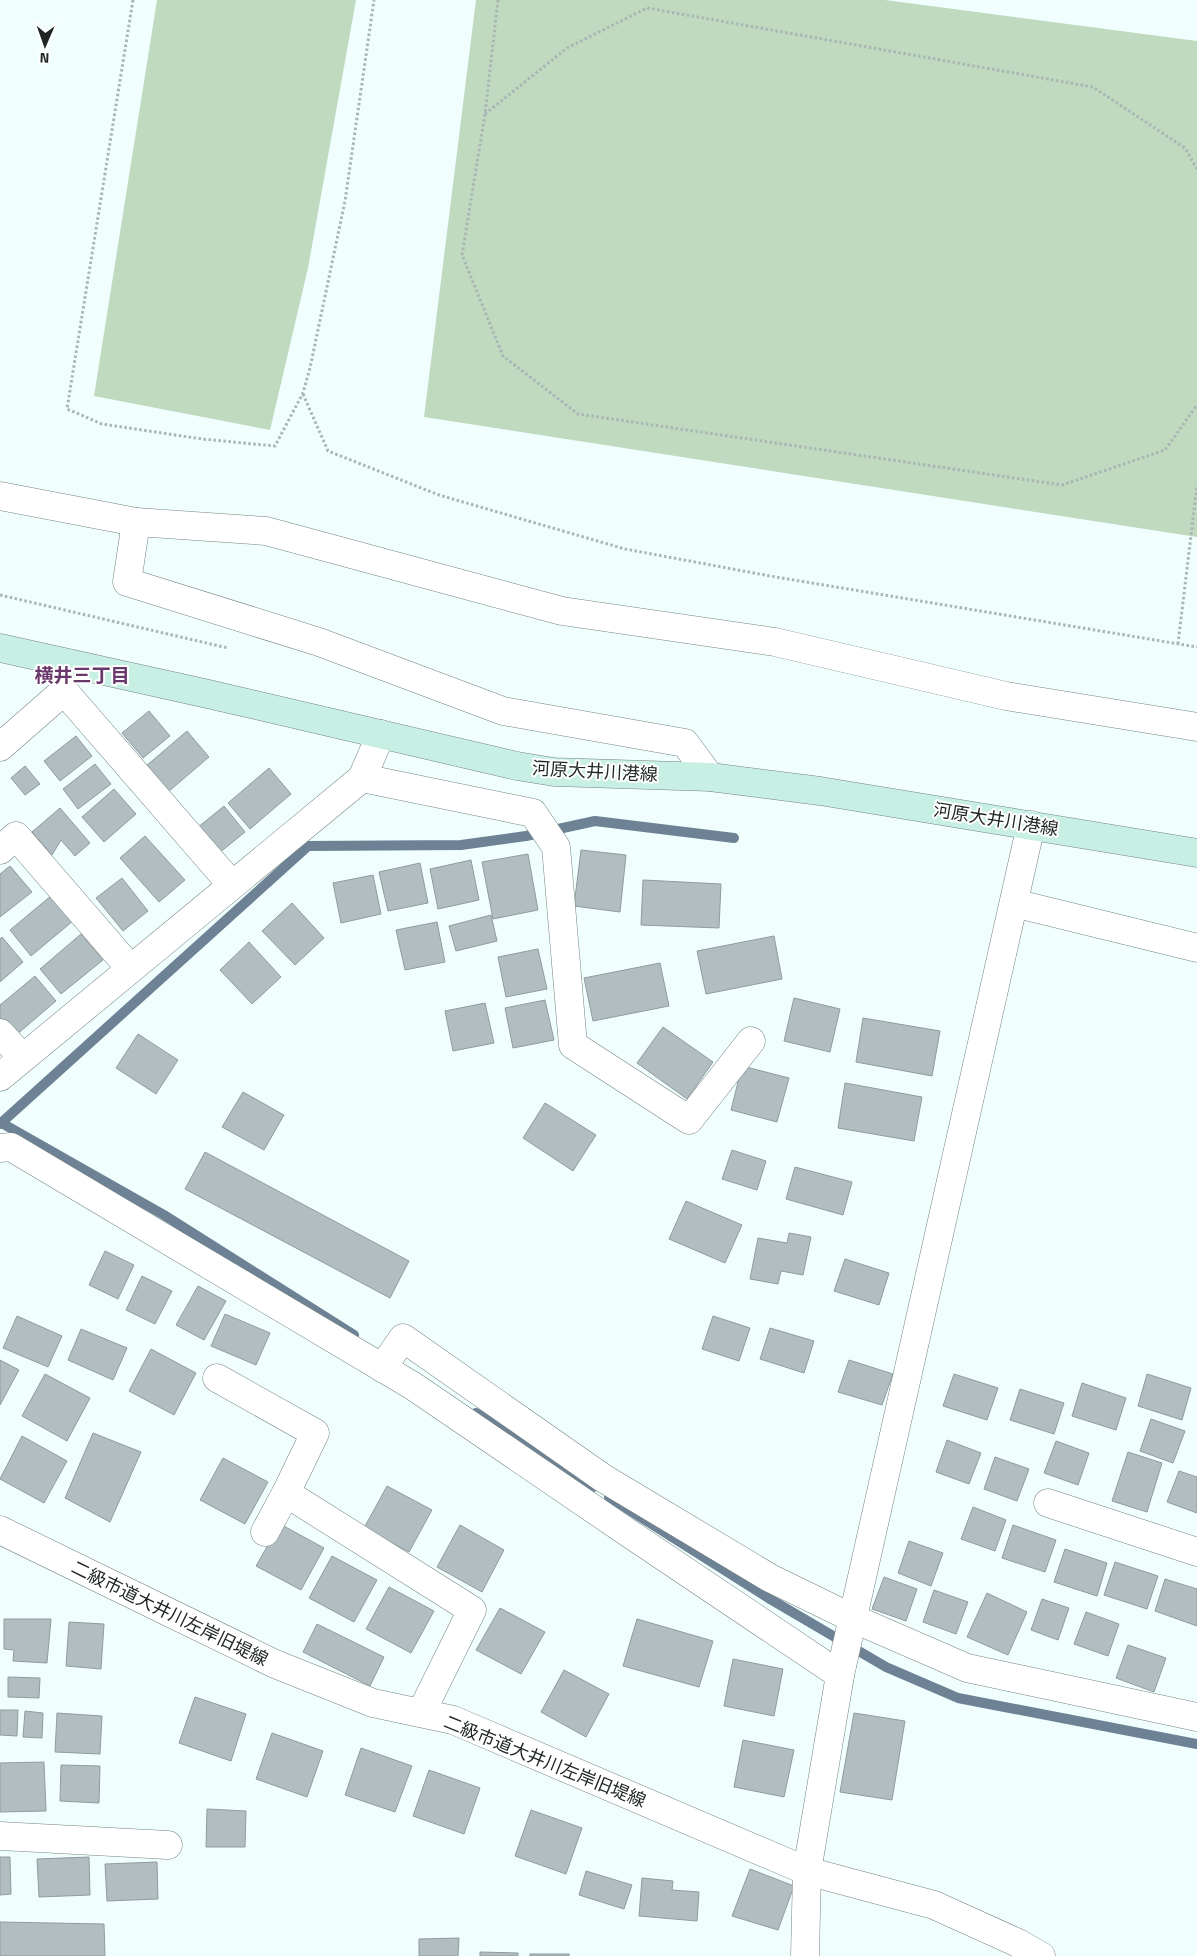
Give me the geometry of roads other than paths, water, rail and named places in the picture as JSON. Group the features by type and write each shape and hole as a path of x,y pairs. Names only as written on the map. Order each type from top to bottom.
{"main road":[{"name":"河原大井川港線","path":"0,648 517,766 554,772 710,777 820,791 1197,853"}],"street":[{"path":"0,496 136,522 266,531 562,611 775,642 1006,696 1197,727"},
{"path":"136,522 127,582 319,642 503,711 685,743 710,777"},
{"path":"0,747 64,691 232,885"},
{"path":"0,1077 362,778 381,734"},
{"path":"362,778 533,813 556,847 573,1045 689,1120 751,1041"},
{"path":"805,1956 807,1871 841,1671 1031,825"},
{"path":"0,850 16,836 130,968"},
{"path":"1014,903 1197,948"},
{"path":"0,1033 22,1057"},
{"path":"0,1148 11,1147 414,1386 656,1552 841,1671"},
{"path":"382,1368 403,1338 603,1478 770,1578 852,1618 967,1668 1197,1717"},
{"path":"217,1378 315,1432 286,1494 265,1532"},
{"path":"286,1494 472,1610 421,1713"},
{"path":"1048,1503 1197,1552"},
{"path":"656,1552 675,1521"},
{"name":"二級市道大井川左岸旧堤線","path":"0,1530 275,1664 373,1703 453,1720 807,1871 934,1905 1018,1943 1041,1956"},
{"path":"0,1836 168,1845"}],"waterway":[{"path":"0,1124 308,846 461,845 526,836 595,821 734,838"},
{"path":"0,1122 164,1215 354,1335"},
{"path":"476,1413 593,1487"},
{"path":"609,1497 770,1599 886,1667 958,1698 1197,1744"}],"district":[{"name":"横井三丁目","path":"82,674"}]}
